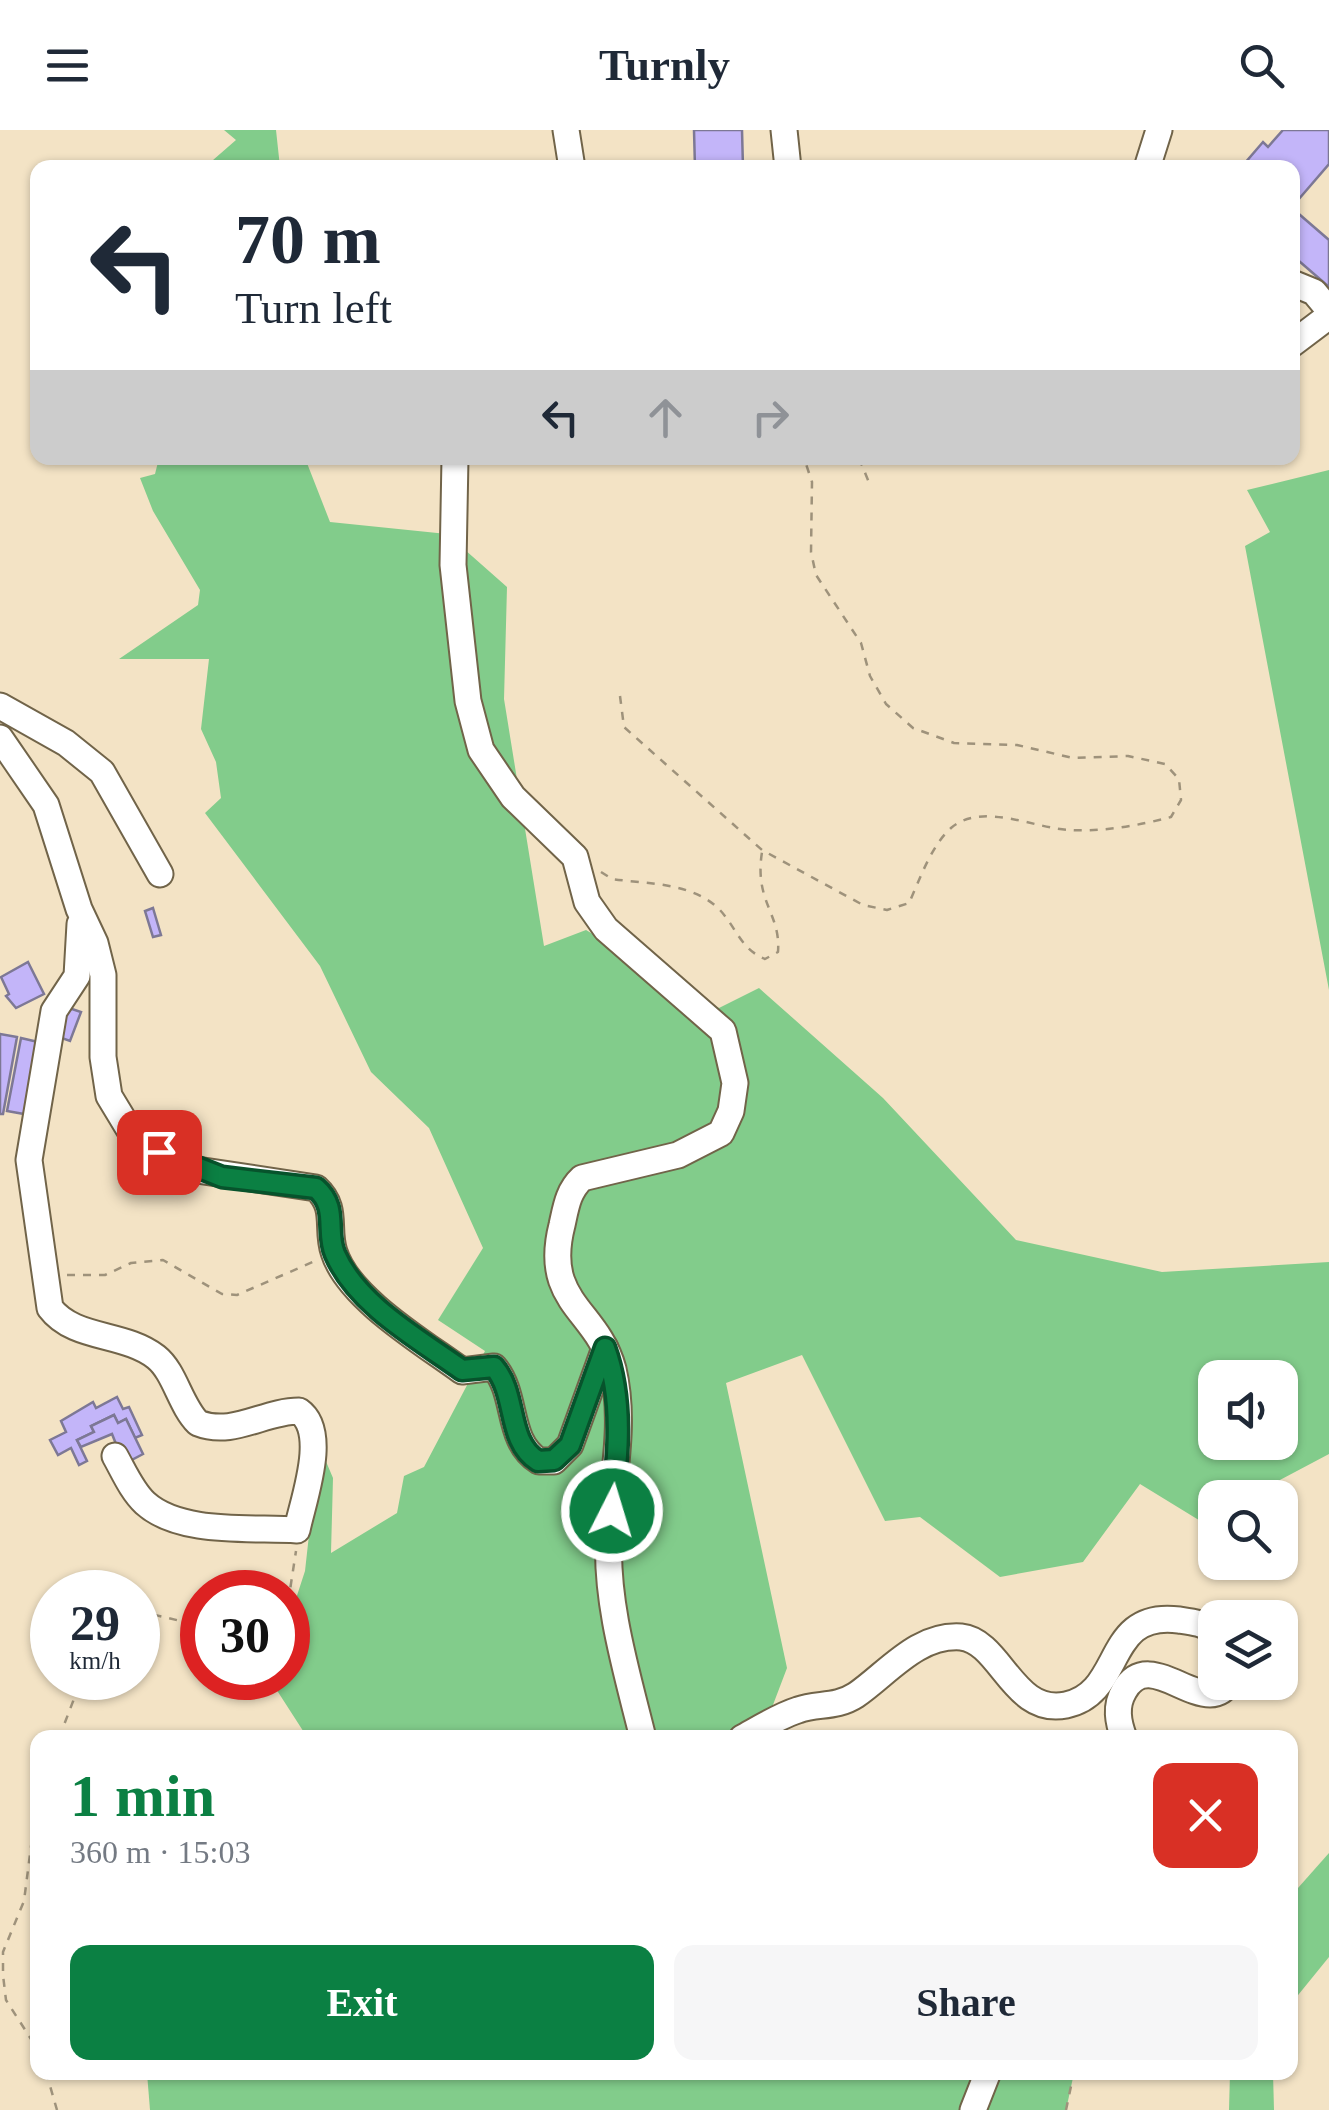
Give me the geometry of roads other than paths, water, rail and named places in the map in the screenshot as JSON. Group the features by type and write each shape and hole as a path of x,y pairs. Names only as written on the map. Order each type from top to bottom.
{"street":[{"path":"566,130 571,160"},
{"path":"784,130 787,160"},
{"path":"1149,160 1159,130"},
{"path":"1300,286 1314,292 1329,313 1300,337"},
{"path":"455,465 453,565 468,701 481,750 512,797 575,856 587,902 606,930 723,1031 735,1082 731,1111 720,1132 678,1155 600,1170 571,1188 557,1244 558,1274 567,1298 605,1348 613,1370 619,1423 609,1539 618,1632 642,1730"},
{"path":"0,706 66,744 102,772 160,874"},
{"path":"0,738 46,805 103,976 103,1056 109,1096 130,1129 159,1152 197,1170 316,1188 330,1206 334,1252 383,1317 414,1333 462,1370 494,1367 510,1396 520,1444 538,1461 554,1460 570,1445 605,1348"},
{"path":"79,908 82,943 77,976 54,1011 29,1160 50,1308 60,1322 131,1341 159,1359 198,1424 224,1429 284,1411 307,1417 314,1440 297,1530 190,1522 162,1514 138,1495 115,1456"},
{"path":"757,1730 794,1711 834,1706 854,1696 900,1658 963,1637 980,1646 1032,1699 1062,1706 1088,1694 1131,1632 1150,1618 1198,1623"},
{"path":"1123,1730 1120,1697 1136,1678 1162,1676 1198,1690"},
{"path":"973,2110 985,2080"}]}
